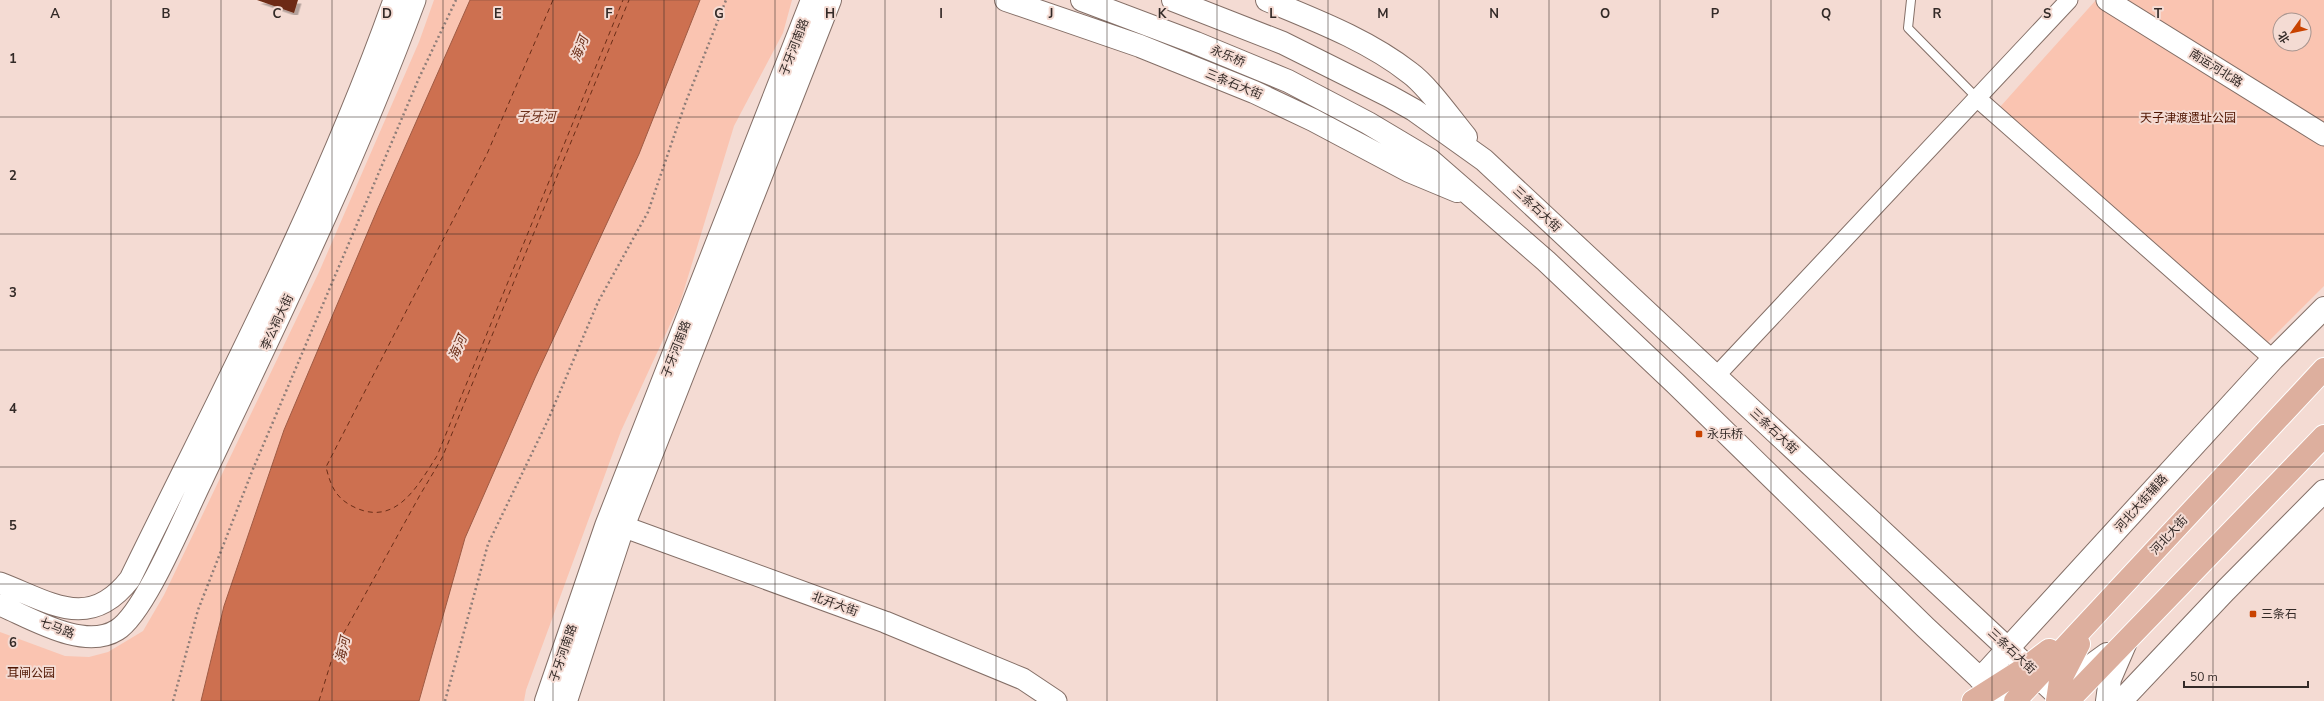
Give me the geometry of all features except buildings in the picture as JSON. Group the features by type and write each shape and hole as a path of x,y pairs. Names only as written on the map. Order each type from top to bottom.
{"main road":[{"name":"子牙河南路","path":"566,701 616,524 812,0"},
{"name":"子牙河南路","path":"546,701 616,524 830,0"},
{"name":"三条石大街","path":"1006,0 1140,46 1254,92 1313,120 1409,171 1474,198"},
{"name":"永乐桥","path":"1082,0 1196,43 1288,81 1368,123"},
{"name":"三条石大街","path":"1174,0 1283,43 1389,96 1414,110 1484,160"},
{"name":"三条石大街","path":"1267,0 1326,25 1370,48 1411,73 1484,160 2009,648 2046,690"},
{"name":"三条石大街","path":"1368,123 1430,160 1546,261 1653,361 1955,655 1993,684"},
{"name":"河北大街辅路","path":"1961,701 1993,684 2009,648 2273,359 2324,308"},
{"name":"河北大街","path":"2096,614 2324,369"},
{"path":"1973,701 1993,684 2046,690 2127,640 2324,436"},
{"path":"2121,701 2225,591 2324,491"},
{"path":"2046,690 2096,614"},
{"path":"2046,690 2075,650 2096,614"},
{"path":"2108,701 2110,679 2127,640"}],"street":[{"name":"李公祠大街","path":"97,606 112,598 130,579 307,215 370,70 394,0"},
{"name":"李公祠大街","path":"116,631 129,620 140,604 290,295 358,145 415,0"},
{"path":"1716,376 2069,0"},
{"name":"南运河北路","path":"2108,0 2324,135"},
{"name":"南运河北路","path":"2132,0 2324,120"},
{"path":"1978,98 2273,359"},
{"name":"北开大街","path":"616,524 886,622 1023,679 1056,701"},
{"name":"七马路","path":"0,583 54,605 73,610 97,606"},
{"name":"七马路","path":"0,605 84,638 100,637 116,631"}],"lane":[{"path":"1911,0 1908,28 1978,98"}],"path":[{"path":"173,701 198,610 253,469 419,78 456,0"},
{"path":"445,701 488,544 548,420 598,302 648,212 685,104 726,0"}],"green space":[{"name":"耳闸公园","path":"434,0 792,0 783,33 734,126 680,303 621,431 526,690 524,701 0,701 0,632 65,656 89,657 108,652 143,631 164,595 319,272 419,42"},
{"name":"天子津渡遗址公园","path":"2096,0 2324,0 2324,286 2265,345 2000,107"}],"water":[{"name":"子牙河","path":"470,0 700,0 639,154 535,378 465,538 419,701 201,701 224,606 284,430 378,208"}],"ferry route":[{"path":"553,0 487,154 326,467 335,492 344,501 356,508 370,512 383,512 395,507 405,500 414,490 437,456 623,0"},
{"path":"319,701 335,649 442,458 629,0"}],"place":[{"name":"永乐桥","path":"1699,434"},
{"name":"三条石","path":"2253,614"}],"water label":[{"name":"海河","path":"580,49"},
{"name":"海河","path":"458,348"},
{"name":"海河","path":"343,650"}]}
